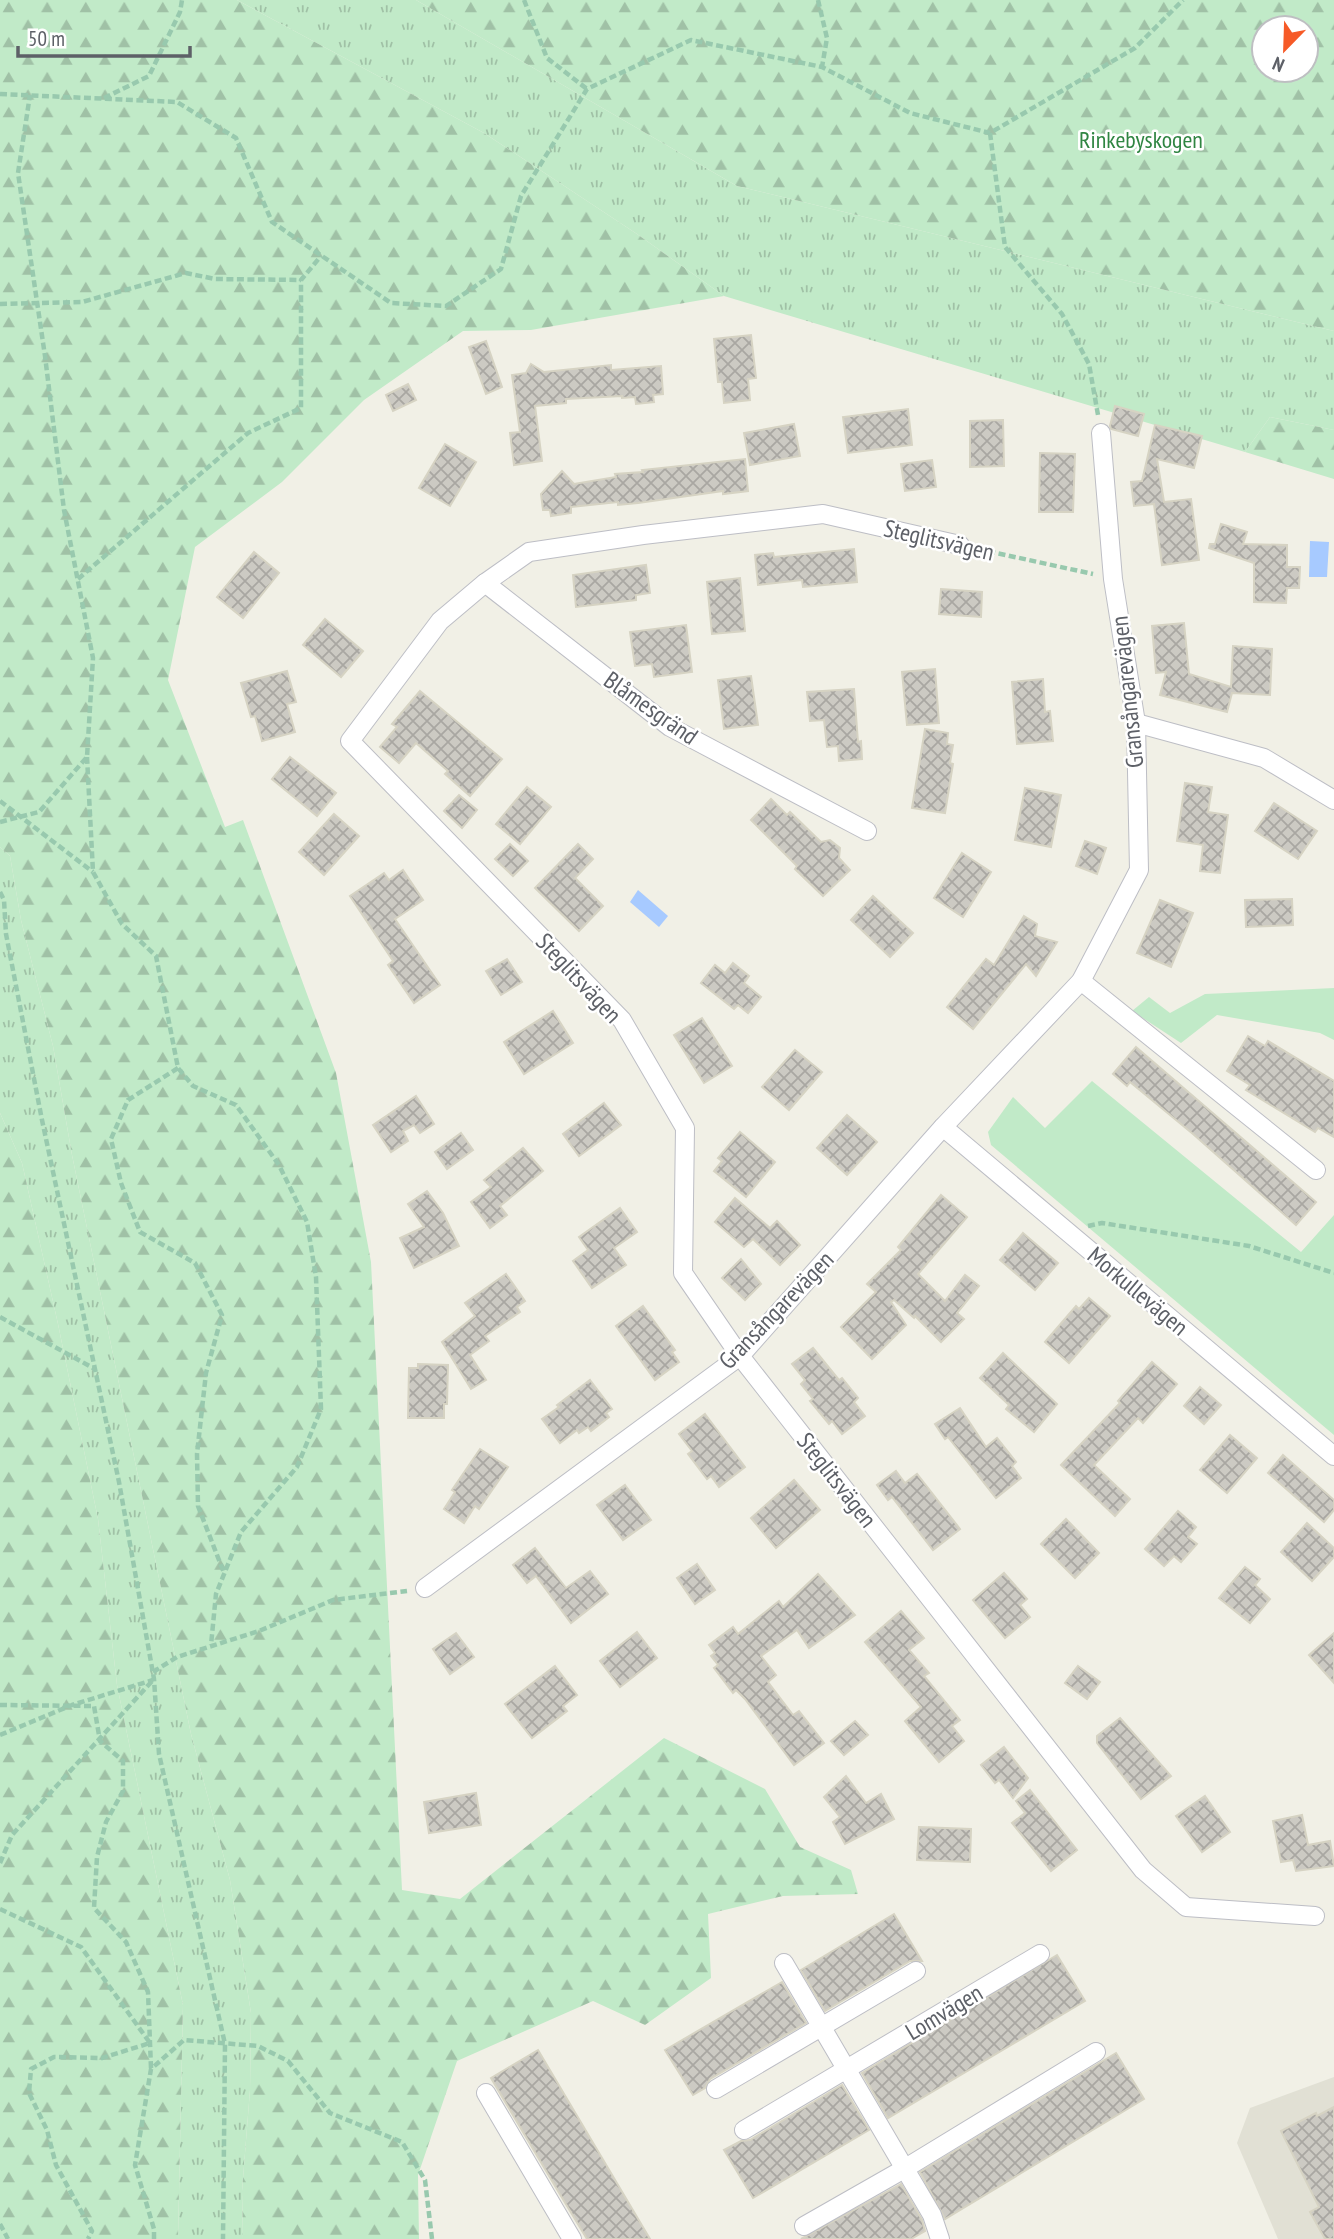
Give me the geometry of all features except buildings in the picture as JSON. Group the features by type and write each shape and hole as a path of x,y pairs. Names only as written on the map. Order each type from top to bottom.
{"street":[{"name":"Gransångarevägen","path":"425,1588 740,1356 943,1127 1081,981 1139,870 1136,723 1113,579 1101,433"},
{"name":"Steglitsvägen","path":"960,545 823,514 643,535 529,552 485,583 440,621 350,741 622,1020 684,1128 683,1273 740,1356 1143,1870 1186,1907 1315,1916"},
{"name":"Blåmesgränd","path":"485,583 670,727 867,831"},
{"path":"1136,723 1264,758 1334,800"},
{"path":"1081,981 1316,1170"},
{"name":"Morkullevägen","path":"943,1127 1334,1456"},
{"name":"Lomvägen","path":"744,2130 1040,1955"},
{"path":"784,1963 932,2215 940,2239"},
{"name":"Lomvägen","path":"716,2089 916,1971"},
{"path":"804,2226 1096,2053"},
{"path":"486,2094 572,2239"}],"path":[{"path":"103,99 149,76 180,12 183,0"},
{"path":"524,0 547,58 587,89"},
{"path":"818,0 827,38 822,67"},
{"path":"0,94 177,102 236,138 272,222 391,303 446,306 501,269 521,196 587,89 691,40 822,67 911,113 990,134 1135,48 1183,0"},
{"path":"30,95 19,173 64,510 93,658 87,757 93,872"},
{"path":"990,134 1005,247 1062,314 1089,364 1101,433"},
{"path":"77,579 248,433 301,408 301,281 322,256"},
{"path":"0,304 82,302 186,273 215,279 301,281"},
{"name":"Steglitsvägen","path":"960,545 1113,579"},
{"path":"0,822 39,812 87,757"},
{"path":"0,801 93,872 122,925 156,956 178,1068 193,1086 236,1105 279,1165 307,1222 316,1277 321,1409 297,1468 241,1532 216,1594 211,1646"},
{"path":"0,892 5,900 6,934 34,1082 119,1482 153,1672 159,1754 225,2044 223,2239"},
{"path":"178,1068 128,1100 111,1139 121,1183 140,1232 195,1263 222,1315 206,1373 197,1454 198,1506 224,1573"},
{"path":"1067,1232 1102,1223 1249,1246 1334,1273"},
{"path":"0,1317 95,1369"},
{"path":"153,1672 177,1657 260,1631 333,1600 425,1588"},
{"path":"0,1735 72,1705 154,1679"},
{"path":"0,1863 12,1835 154,1679"},
{"path":"0,1705 94,1706 100,1741 123,1761 123,1791 106,1822 97,1857 94,1908 126,1942 148,1993 151,2069 135,2165 154,2229 154,2239"},
{"path":"0,1909 81,1947 150,2043"},
{"path":"151,2069 184,2040 258,2046 288,2061 330,2113 402,2142 425,2180 432,2239"},
{"path":"88,2239 92,2231 56,2165 47,2130 29,2093 31,2068 54,2057 102,2058 150,2043"},
{"path":"0,2224 8,2239"}],"shaded area":[{"path":"1334,2077 1334,2239 1278,2239 1237,2143 1250,2108"}],"green space":[{"path":"0,0 237,0 484,133 637,234 724,296 531,330 463,331 364,400 282,482 195,547 168,680 225,827 243,820 336,1073 371,1262 402,1890 460,1899 664,1738 765,1789 800,1847 851,1870 858,1894 783,1896 708,1914 711,1978 645,2025 593,2001 457,2061 418,2175 419,2239 243,2239 242,2191 250,2090 251,2013 230,1880 191,1734 72,1155 53,1046 21,920 10,856 0,847"},
{"path":"237,0 416,0 737,186 1334,331 1334,430 1270,417 1245,452 724,296 637,234 484,133"},
{"name":"Rinkebyskogen","path":"416,0 1334,0 1334,331 737,186"},
{"path":"1270,417 1334,430 1334,479 1245,452"},
{"path":"0,847 10,856 21,920 53,1046 72,1155 191,1734 230,1880 251,2013 250,2090 242,2191 243,2239 178,2239 183,2005 117,1685 98,1519 58,1324 22,1163 0,1113"},
{"path":"1334,988 1334,1040 1320,1033 1217,1015 1181,1043 1132,1011 1149,997 1170,1013 1205,994"},
{"path":"1092,1081 1301,1252 1334,1215 1334,1435 991,1145 988,1132 1013,1097 1045,1128"},
{"path":"0,1113 22,1163 58,1324 98,1519 117,1685 183,2005 178,2239 0,2239"}],"water":[{"path":"1310,541 1329,542 1327,577 1309,577"},
{"path":"638,890 668,916 659,927 630,902"}]}
